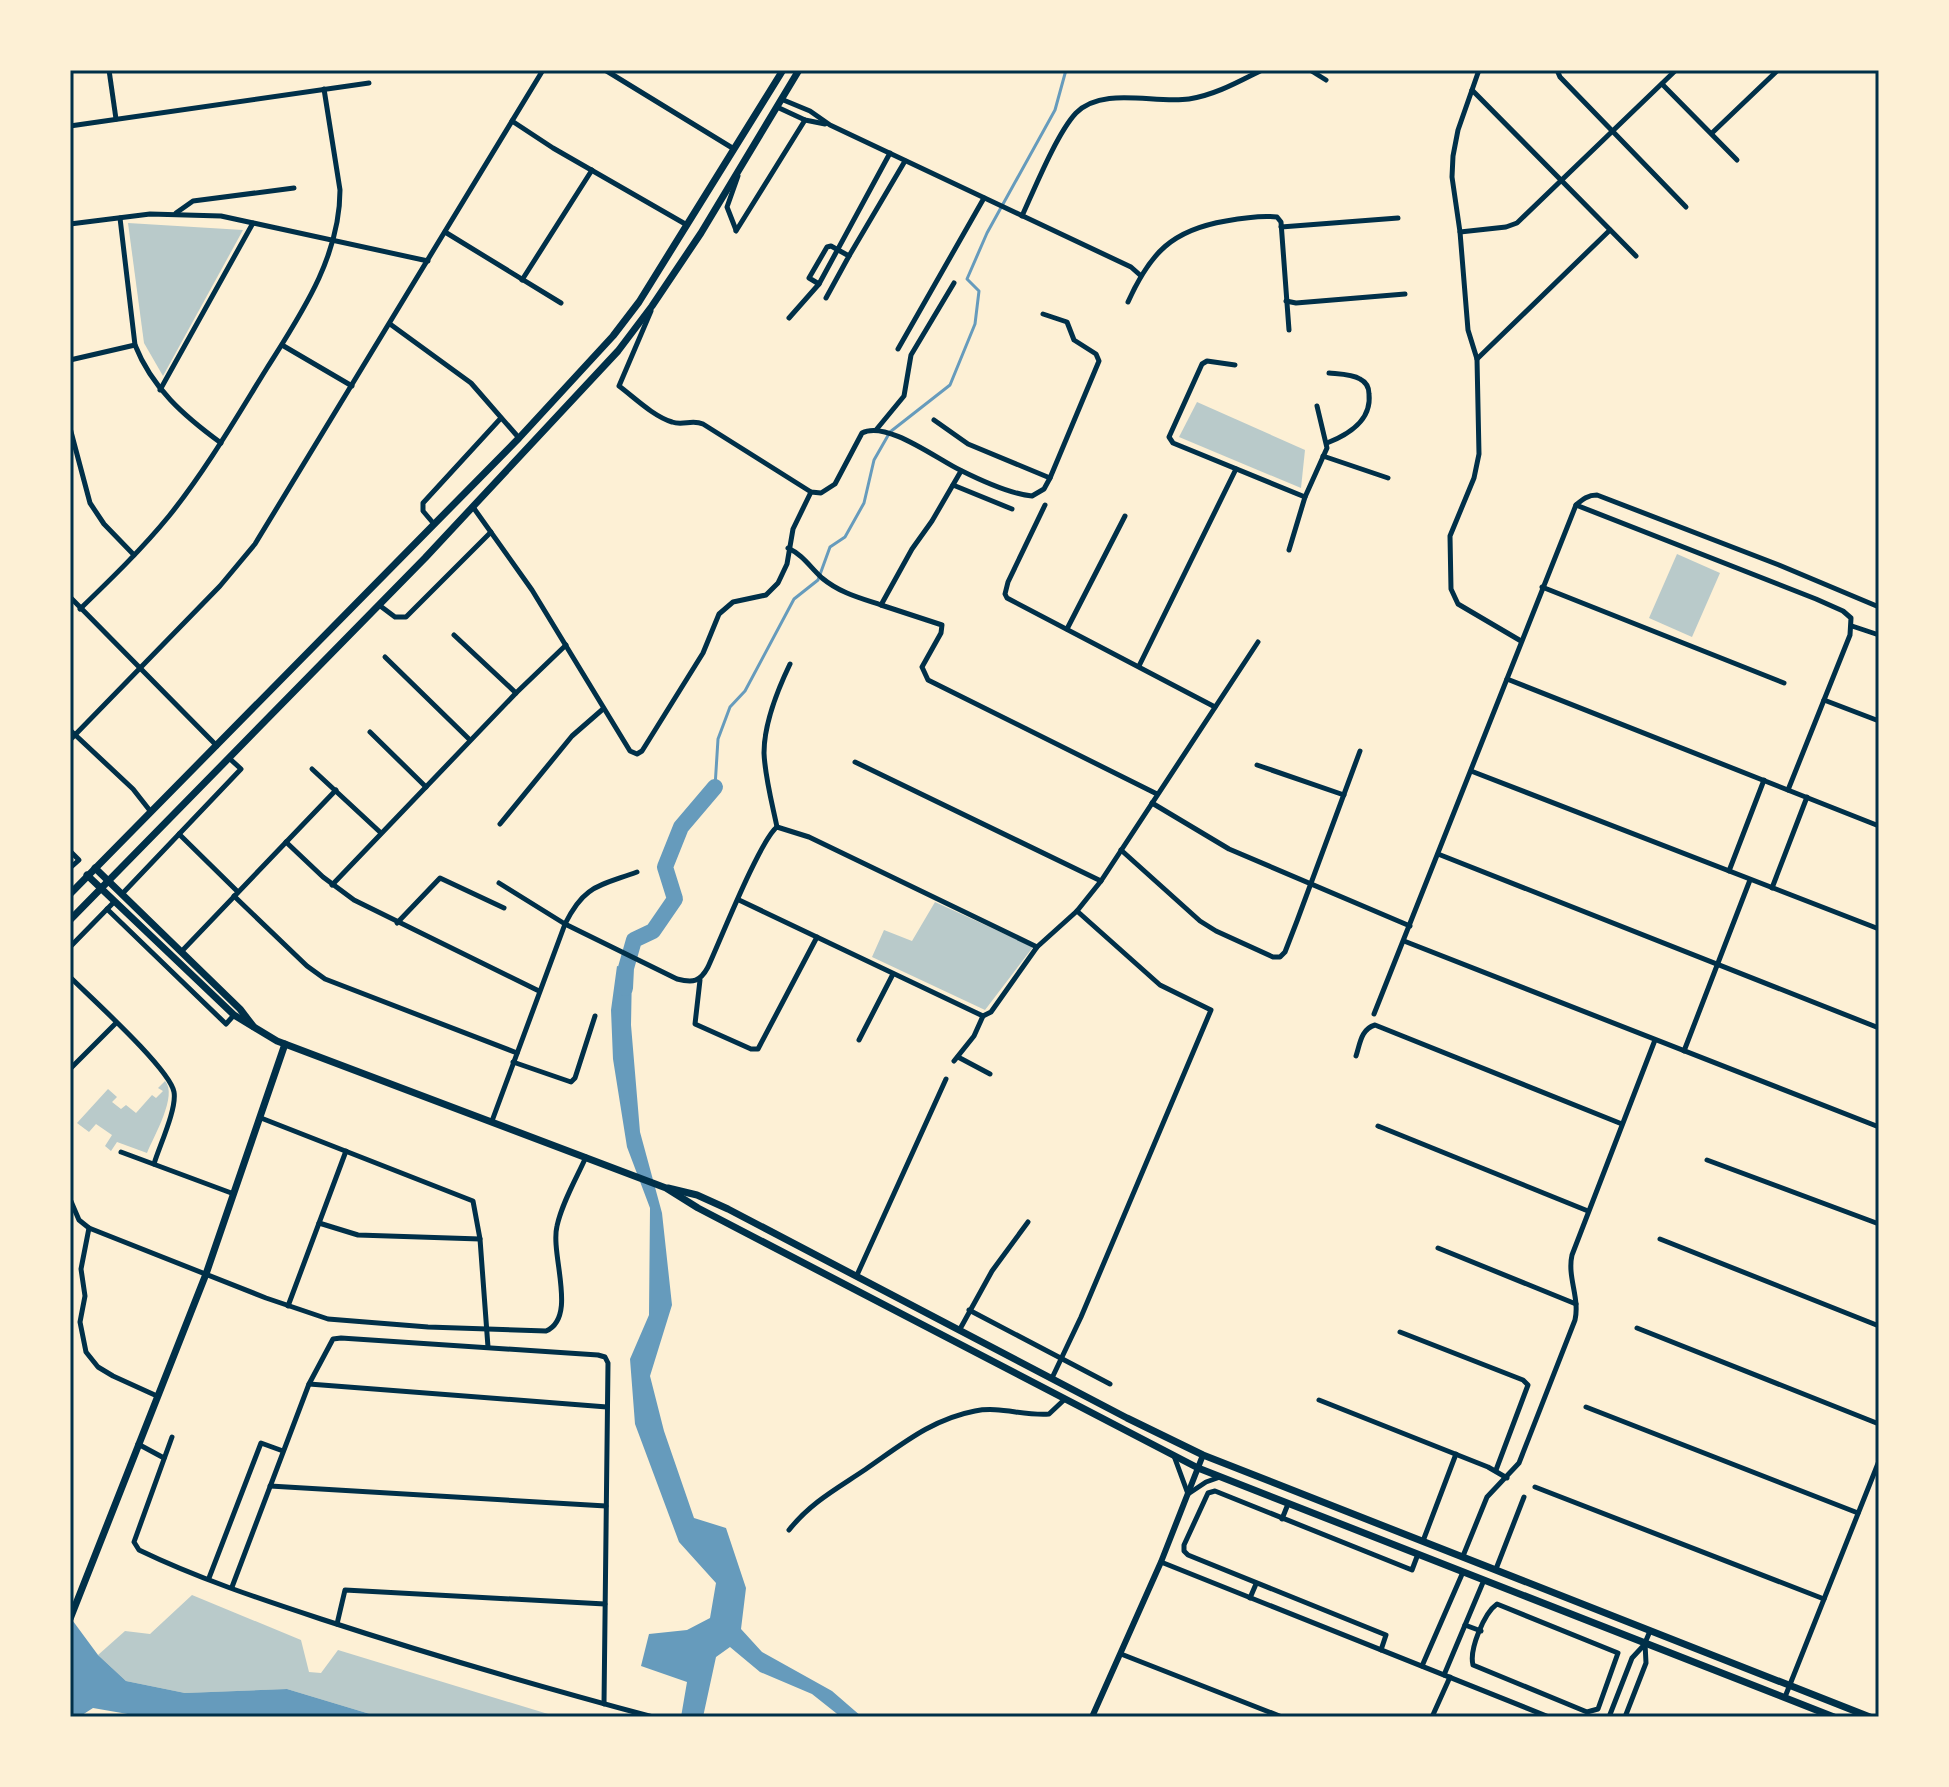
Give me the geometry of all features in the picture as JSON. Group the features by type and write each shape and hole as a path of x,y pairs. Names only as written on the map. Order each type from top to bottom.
{"main road":[{"path":"70,894 519,438 613,336 639,302 783,70"},
{"path":"70,920 379,605 618,351 652,306 740,171 799,70"},
{"path":"338,622 349,634"},
{"path":"95,868 240,1009 253,1026"},
{"path":"87,875 142,935 234,1015 285,1044 662,1186 697,1195 1203,1455 1870,1717"},
{"path":"70,1619 206,1274 285,1044"},
{"path":"662,1186 698,1208 1198,1468 1834,1717"},
{"path":"1272,1484 1287,1494 1288,1504"}],"street":[{"path":"109,70 116,119"},
{"path":"70,740 73,732 238,567 274,515 543,70"},
{"path":"605,70 734,149"},
{"path":"1022,216 1071,120 1088,105 1115,99 1188,99 1216,92 1262,70"},
{"path":"1310,70 1326,80"},
{"path":"1479,70 1453,156 1452,177 1468,330 1477,359 1479,454 1474,478 1450,536 1451,589 1458,604 1521,641"},
{"path":"1557,70 1560,77 1686,207"},
{"path":"1460,232 1512,225 1676,70"},
{"path":"1712,133 1778,70"},
{"path":"70,126 369,83"},
{"path":"1662,84 1737,160"},
{"path":"80,609 134,555 178,504 221,443 320,277 338,223 340,190 324,89"},
{"path":"1472,90 1636,256"},
{"path":"781,99 1131,267 1140,275"},
{"path":"777,107 805,120 830,125"},
{"path":"740,171 727,207 736,231 805,120"},
{"path":"512,121 688,225"},
{"path":"789,318 819,284 890,153"},
{"path":"826,298 905,161"},
{"path":"522,280 592,170"},
{"path":"176,213 193,201 294,188"},
{"path":"898,349 984,198"},
{"path":"70,224 176,213 221,216 428,261"},
{"path":"1128,302 1140,275 1174,238 1198,226 1271,216 1280,219 1289,330"},
{"path":"120,218 135,345 160,390 186,416 221,443"},
{"path":"1281,227 1398,218"},
{"path":"160,390 253,223"},
{"path":"1477,359 1610,230"},
{"path":"445,232 561,303"},
{"path":"819,284 809,278 827,247 849,256"},
{"path":"876,430 904,396 911,355 954,283"},
{"path":"1286,301 1296,303 1405,294"},
{"path":"652,306 619,386 674,423 693,421 703,424 811,492 821,493 835,484 862,433 876,430 909,442 962,471 1027,496 1041,492 1050,478 1099,361 1096,354 1071,338 1067,322 1043,314"},
{"path":"390,324 471,383 519,438"},
{"path":"70,360 135,345"},
{"path":"282,345 352,386"},
{"path":"1235,365 1207,361 1202,364 1169,437 1173,443 1305,497"},
{"path":"1327,443 1355,428 1363,419 1369,402 1367,386 1362,379 1329,373"},
{"path":"1289,550 1305,497 1327,443 1317,406"},
{"path":"434,524 423,511 423,503 501,418"},
{"path":"934,420 968,444 1050,478"},
{"path":"70,428 73,450 90,503 104,524 134,555"},
{"path":"1323,456 1388,478"},
{"path":"1139,666 1236,469"},
{"path":"881,605 912,549 962,471"},
{"path":"953,485 1012,509"},
{"path":"473,507 566,645 630,751 640,754 703,653 719,614 733,602 766,595 784,572 793,529 811,492"},
{"path":"1374,1014 1576,505 1589,495 1597,495 1879,607"},
{"path":"1045,505 1005,594 1013,602 1215,707"},
{"path":"1576,505 1847,613 1852,626 1788,790"},
{"path":"1067,629 1125,516"},
{"path":"379,605 395,617 406,617 491,532"},
{"path":"788,548 821,576 853,596 942,625 941,633 922,667 928,680 1157,794"},
{"path":"1542,587 1784,683"},
{"path":"70,597 217,746"},
{"path":"1852,626 1879,635"},
{"path":"454,635 516,693"},
{"path":"990,1074 956,1059 974,1036 983,1016 991,1012 1037,947 1077,911 1101,881 1258,642"},
{"path":"332,885 470,740 566,645"},
{"path":"385,657 470,740"},
{"path":"777,827 765,760 765,743 776,694 790,664"},
{"path":"1507,679 1879,826"},
{"path":"1824,700 1879,721"},
{"path":"500,824 572,736 603,709"},
{"path":"73,732 133,789 152,812"},
{"path":"370,732 426,787"},
{"path":"1121,850 1200,921 1273,957 1280,957 1285,952 1360,751"},
{"path":"122,894 241,769 228,758"},
{"path":"855,762 1101,881"},
{"path":"1257,765 1344,795"},
{"path":"312,769 381,833"},
{"path":"1471,771 1879,929"},
{"path":"1729,871 1764,780"},
{"path":"181,952 336,790"},
{"path":"1772,888 1807,797"},
{"path":"1152,803 1229,849 1410,926"},
{"path":"777,827 771,831 760,851 700,980 695,1024 738,1044 758,1049 817,937"},
{"path":"777,827 809,837 1037,947"},
{"path":"179,834 307,966 325,979 517,1053"},
{"path":"286,842 332,885 397,923 539,991"},
{"path":"70,851 79,860 70,868"},
{"path":"1438,854 1879,1028"},
{"path":"492,1121 539,991 576,904 590,889 637,872"},
{"path":"397,923 440,878 504,908"},
{"path":"1684,1051 1750,880"},
{"path":"499,883 565,924 637,961 677,979 700,980"},
{"path":"739,900 983,1016"},
{"path":"70,947 114,902"},
{"path":"107,909 142,935"},
{"path":"1052,1378 1063,1360 1211,1010 1160,985 1077,911"},
{"path":"1404,941 1879,1127"},
{"path":"859,1040 893,974"},
{"path":"70,977 167,1078 175,1094 154,1164"},
{"path":"513,1062 571,1082 595,1016"},
{"path":"70,1069 116,1023"},
{"path":"1356,1056 1363,1035 1368,1027 1375,1025 1622,1124"},
{"path":"1463,1556 1487,1497 1507,1478 1523,1455 1575,1320 1576,1304 1570,1265 1655,1040"},
{"path":"857,1275 946,1079"},
{"path":"261,1118 469,1197 476,1205 488,1347"},
{"path":"1378,1126 1588,1211"},
{"path":"288,1306 346,1151"},
{"path":"121,1152 234,1194"},
{"path":"70,1199 79,1220 89,1228 328,1319 546,1331 560,1321 562,1312 556,1230 586,1157"},
{"path":"1707,1160 1879,1224"},
{"path":"960,1329 992,1271 1028,1222"},
{"path":"319,1223 358,1235 480,1239"},
{"path":"89,1228 81,1269 85,1296 80,1322 86,1352 98,1367 157,1396"},
{"path":"1660,1239 1879,1326"},
{"path":"1438,1248 1576,1304"},
{"path":"969,1310 1110,1384"},
{"path":"1637,1328 1879,1424"},
{"path":"1400,1332 1523,1380 1528,1385 1496,1470"},
{"path":"232,1587 309,1384 333,1339 605,1357 608,1363 604,1704"},
{"path":"309,1384 607,1407"},
{"path":"789,1530 820,1498 909,1437 933,1425 973,1411 989,1409 1049,1414 1065,1399"},
{"path":"1319,1400 1496,1470 1507,1478"},
{"path":"1586,1407 1858,1513"},
{"path":"172,1437 134,1542 135,1547 232,1587 337,1624 653,1717"},
{"path":"209,1578 261,1443 283,1451"},
{"path":"138,1444 164,1458"},
{"path":"1423,1541 1456,1454"},
{"path":"1173,1455 1188,1494"},
{"path":"1092,1717 1161,1562 1203,1455"},
{"path":"1785,1697 1879,1461"},
{"path":"1188,1494 1206,1482 1221,1477"},
{"path":"270,1486 606,1506"},
{"path":"1535,1487 1824,1599"},
{"path":"1381,1650 1386,1635 1188,1555 1184,1545 1211,1491 1412,1570 1418,1553"},
{"path":"1496,1569 1524,1497"},
{"path":"1282,1519 1288,1504"},
{"path":"1161,1562 1549,1717"},
{"path":"1422,1666 1463,1570"},
{"path":"1432,1717 1485,1579"},
{"path":"1250,1598 1256,1584"},
{"path":"337,1624 345,1590 605,1604"},
{"path":"1497,1604 1615,1651 1619,1657 1608,1683 1598,1709 1593,1712 1473,1665 1472,1654 1489,1611 1497,1604"},
{"path":"1465,1625 1481,1631"},
{"path":"1609,1717 1632,1658 1645,1643 1650,1631"},
{"path":"1625,1717 1646,1663 1645,1643"},
{"path":"1121,1654 1282,1717"},
{"path":"1632,1658 1646,1663"},
{"path":"1608,1683 1620,1688"}],"shaded area":[{"path":"128,223 243,230 163,376 144,343"},
{"path":"1197,402 1305,450 1301,488 1179,437"},
{"path":"1677,554 1720,573 1692,637 1649,618"},
{"path":"935,902 1033,947 985,1010 872,957 884,930 912,941"},
{"path":"165,1081 169,1096 167,1105 147,1153 117,1142 111,1151 105,1146 112,1135 96,1124 89,1132 77,1123 108,1089 117,1097 112,1102 121,1109 126,1105 136,1113 152,1095 156,1098 163,1091 158,1088"},
{"path":"192,1595 301,1640 309,1672 321,1673 338,1650 558,1717 380,1717 287,1689 185,1693 126,1681 98,1655 125,1631 150,1634"}],"water":[{"path":"617,966 632,970 631,1025 640,1132 662,1213 672,1305 650,1376 664,1431 694,1518 726,1528 746,1588 741,1629 762,1652 832,1691 862,1717 841,1717 812,1694 760,1672 730,1647 716,1657 703,1717 681,1717 687,1682 641,1666 649,1634 687,1630 710,1618 716,1583 679,1542 635,1424 630,1359 649,1315 650,1208 627,1147 613,1059 611,1010"},
{"path":"70,1617 98,1655 126,1681 185,1693 287,1689 380,1717 145,1717 93,1708 74,1717 70,1706"}],"waterway":[{"path":"715,787 718,739 730,707 745,691 794,599 818,580 830,547 845,537 864,503 874,460 890,432 950,385 975,324 979,291 967,279 987,233 1055,110 1066,70"},
{"path":"625,988 626,968 634,940 653,931 675,899 665,867 681,827 715,787"}]}
